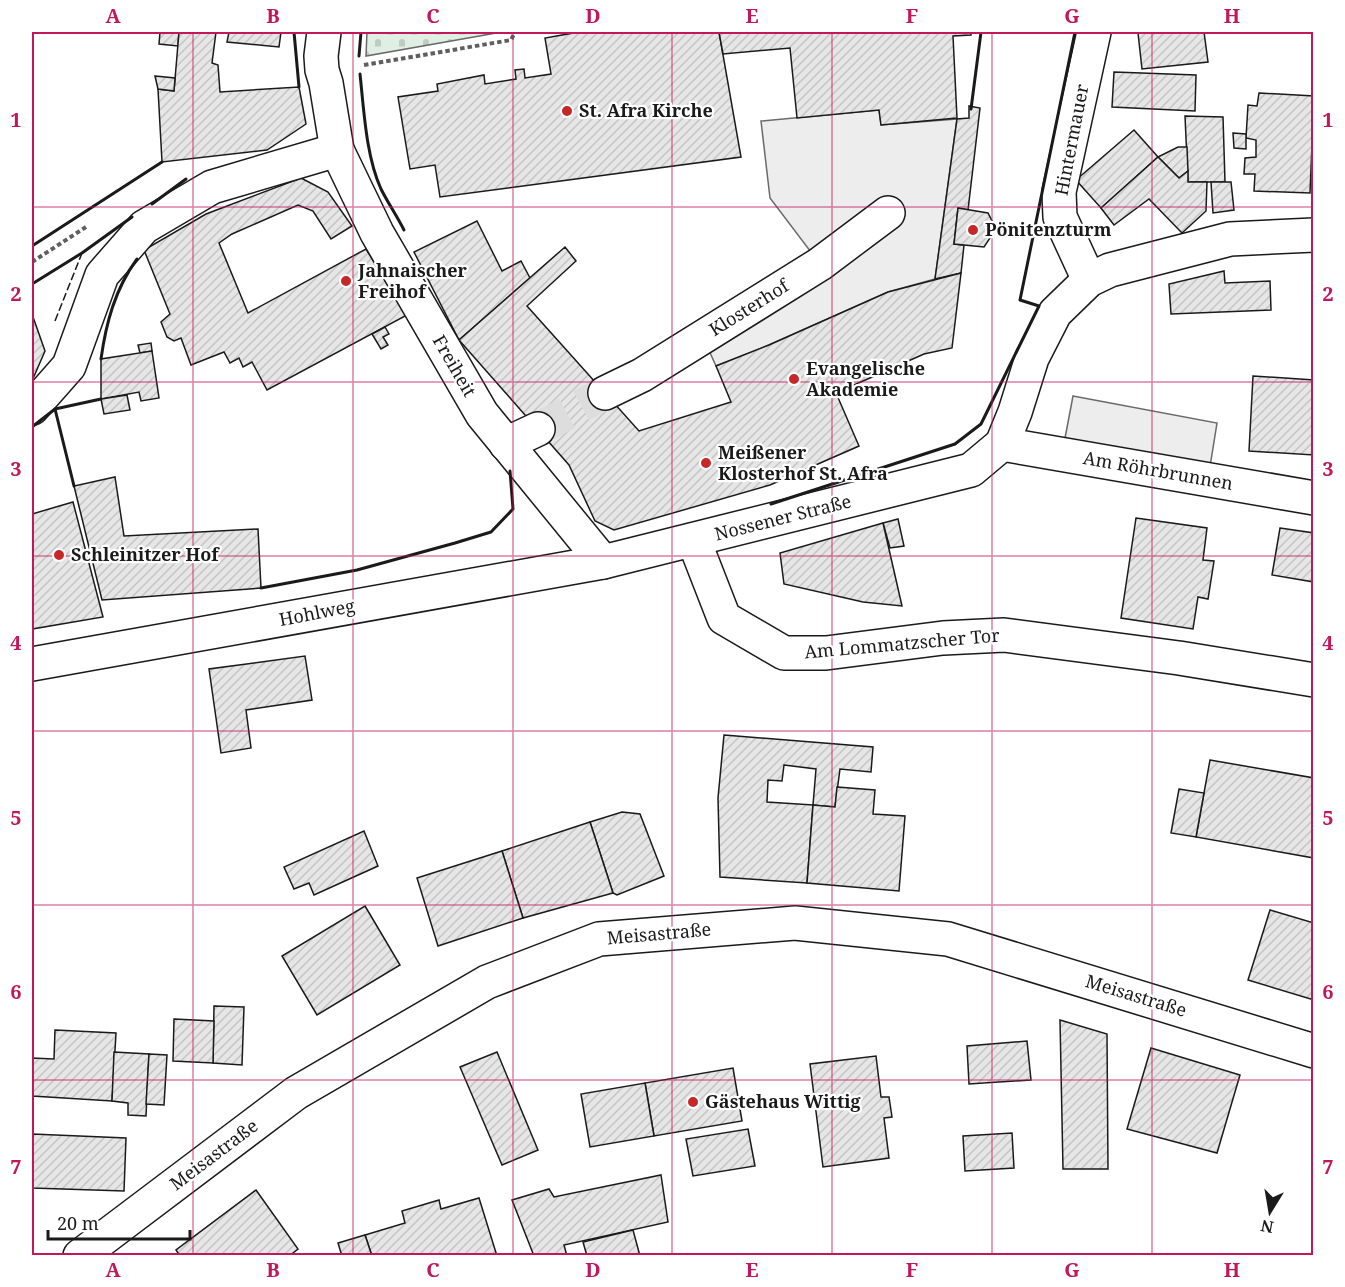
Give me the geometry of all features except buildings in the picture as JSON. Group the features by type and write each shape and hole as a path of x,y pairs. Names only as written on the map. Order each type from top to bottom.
{"street":[{"name":"Freiheit","path":"324,32 322,70 337,150 377,233 482,414 603,562"},
{"name":"Hintermauer","path":"1089,280 1060,217 1059,192 1094,32"},
{"path":"32,408 69,366 102,274 144,227 212,187 337,150"},
{"name":"Klosterhof","path":"605,393 642,375 820,264 888,213"},
{"name":"Nossener Straße","path":"603,562 971,470 1002,444 1032,358 1055,313 1089,280 1110,270 1230,238 1314,235"},
{"path":"506,444 538,429"},
{"name":"Am Röhrbrunnen","path":"1002,444 1314,498"},
{"name":"Am Lommatzscher Tor","path":"694,541 724,618 784,653 826,653 943,638 1004,635 1179,658 1314,680"},
{"name":"Hohlweg","path":"32,664 603,562"},
{"name":"Meisastraße","path":"80,1256 296,1093 487,982 599,939 795,923 948,939 1314,1050"}],"path":[{"path":"361,66 511,40 515,32"}],"green space":[{"path":"367,32 502,32 366,56"}],"shaded area":[{"path":"879,110 881,125 957,119 935,279 888,292 716,366 703,337 820,264 770,198 761,121"},
{"path":"1073,396 1217,423 1208,479 1062,454"}],"tunnel":[{"path":"538,429 605,393"}],"fence":[{"path":"55,321 82,253"}],"wall":[{"path":"294,32 299,87"},
{"path":"359,56 361,32"},
{"path":"971,109 981,32"},
{"path":"771,504 955,444 981,424 1039,306 1020,300 1075,32"},
{"path":"360,74 366,133 372,162 381,189 404,230"},
{"path":"32,246 162,162"},
{"path":"152,204 186,179"},
{"path":"32,284 82,253 132,217"},
{"path":"101,359 117,294 137,259"},
{"path":"74,486 55,409 101,399"},
{"path":"32,427 55,409"},
{"path":"261,588 357,570 491,532 513,509 510,471"}],"place":[{"name":"St. Afra Kirche","path":"567,111"},
{"name":"Pönitenzturm","path":"973,230"},
{"name":"Jahnaischer Freihof","path":"346,281"},
{"name":"Evangelische Akademie","path":"794,379"},
{"name":"Meißener Klosterhof St. Afra","path":"706,463"},
{"name":"Schleinitzer Hof","path":"59,555"},
{"name":"Gästehaus Wittig","path":"693,1102"}]}
